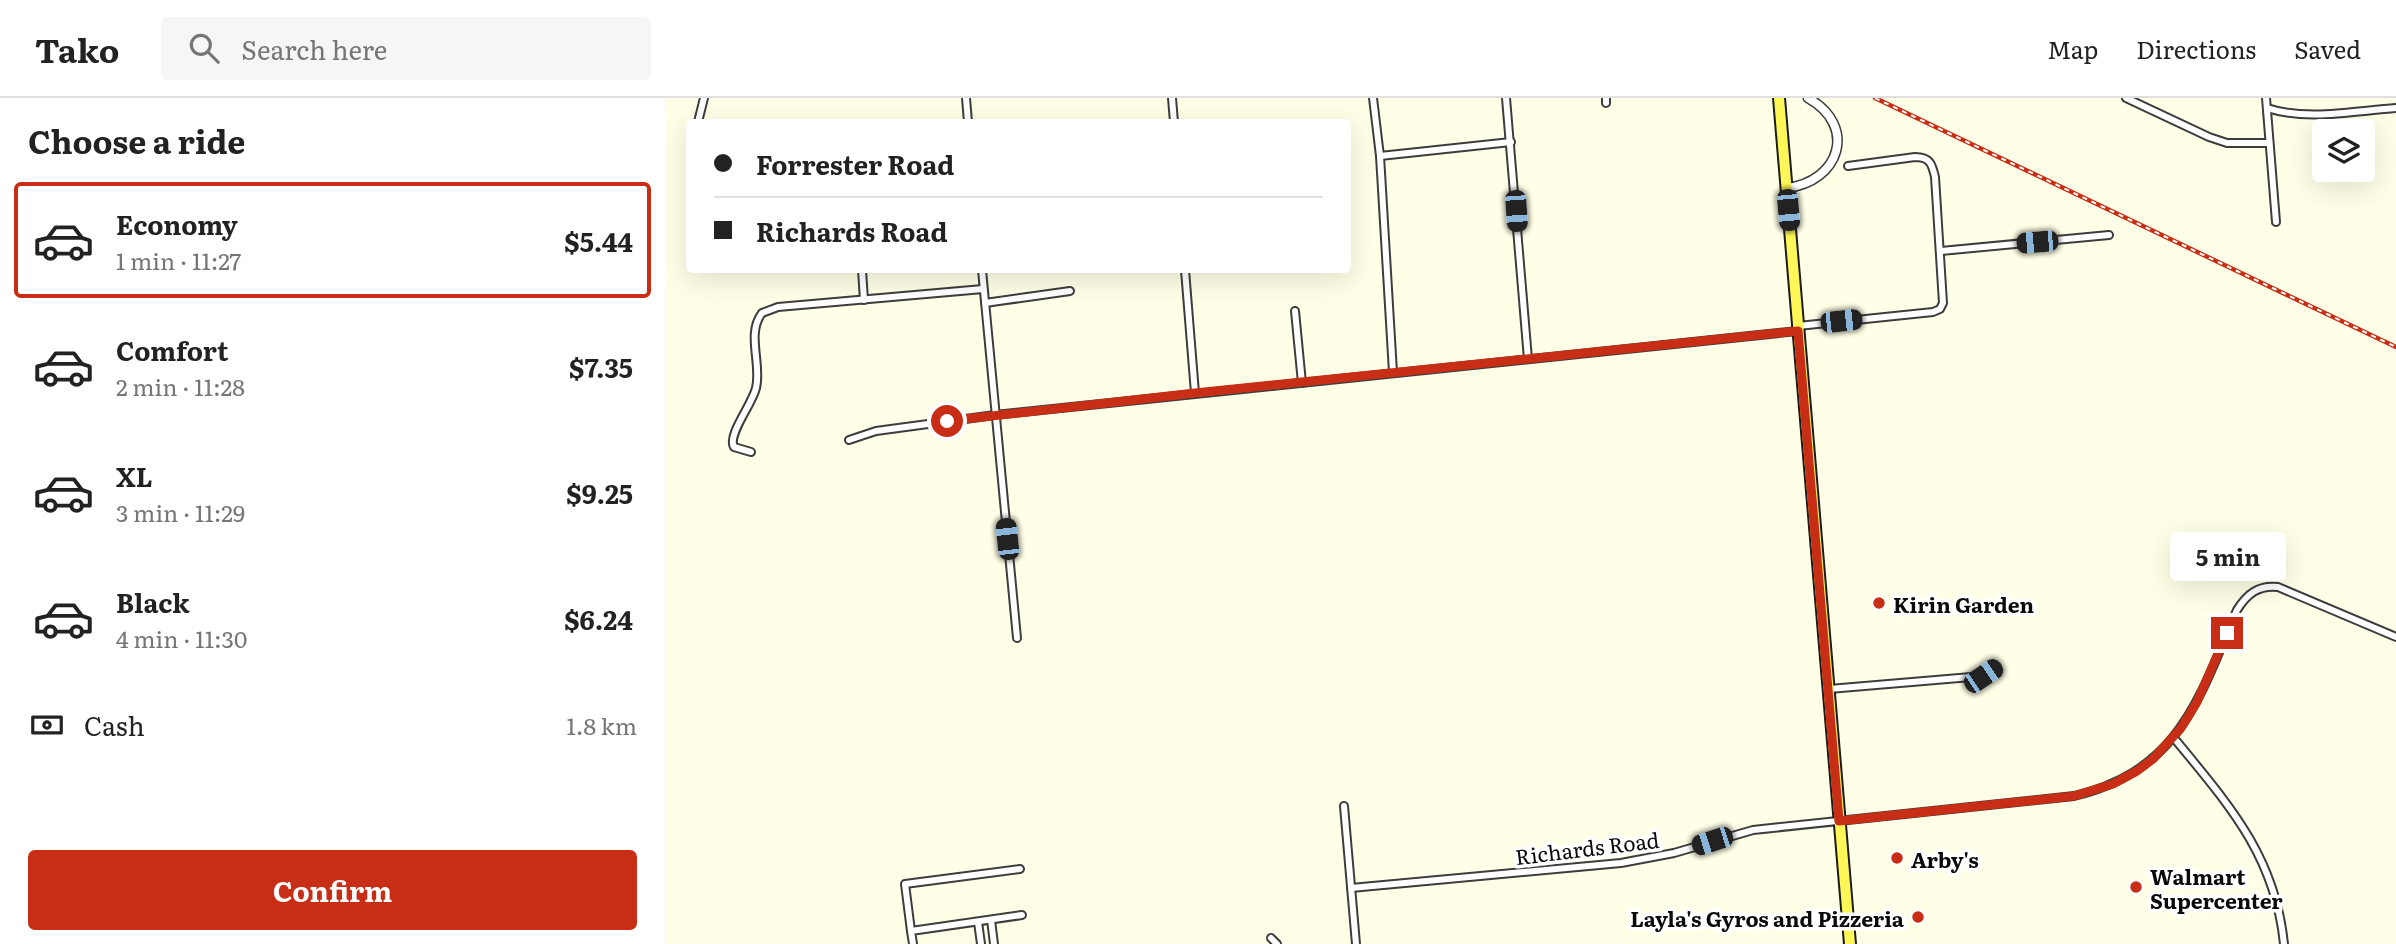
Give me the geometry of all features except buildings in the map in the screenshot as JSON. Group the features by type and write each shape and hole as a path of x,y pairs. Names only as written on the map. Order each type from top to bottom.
{"main road":[{"path":"1779,98 1850,944"}],"street":[{"path":"699,119 704,98"},
{"path":"966,98 968,119"},
{"path":"1174,119 1173,98 1182,98"},
{"path":"1373,98 1380,156 1394,372"},
{"path":"1506,98 1528,359"},
{"path":"1786,188 1803,186 1813,181 1829,167 1836,151 1837,137 1833,121 1821,106 1808,98"},
{"path":"2126,98 2227,143 2269,143"},
{"path":"2266,98 2276,222"},
{"path":"2267,108 2300,115 2396,108"},
{"path":"1380,156 1511,142"},
{"path":"849,439 876,431 995,415 1798,329 1940,309 1944,303 1941,251 1935,177 1930,162 1916,157 1848,166"},
{"path":"1941,251 2109,235"},
{"path":"862,273 864,300"},
{"path":"982,273 1017,638"},
{"path":"1185,273 1195,393"},
{"path":"751,452 734,447 731,441 756,388 759,368 756,327 762,313 778,307 983,289"},
{"path":"985,303 1070,291"},
{"path":"1295,311 1302,383"},
{"name":"Richards Road","path":"1351,888 1646,860 1753,830 2052,799 2091,792 2137,771 2174,738 2197,702 2237,610 2247,597 2260,588 2278,587 2396,637"},
{"path":"1829,689 1983,676 1997,667"},
{"path":"2174,738 2228,804 2259,855 2279,908 2284,944"},
{"path":"1344,806 1356,944"},
{"path":"913,944 905,884 1020,869"},
{"path":"911,931 1022,915"},
{"path":"991,920 994,944"},
{"path":"978,922 981,944"}],"railway":[{"path":"1875,98 2396,347"}],"place":[{"name":"Kirin Garden","path":"1879,603"},
{"name":"Arby's","path":"1897,858"},
{"name":"Walmart Supercenter","path":"2136,887"},
{"name":"Layla's Gyros and Pizzeria","path":"1918,917"}],"route":[{"path":"947,421 1798,331 1839,821 2074,796 2113,784 2137,771 2172,740 2190,716 2227,633"}]}
